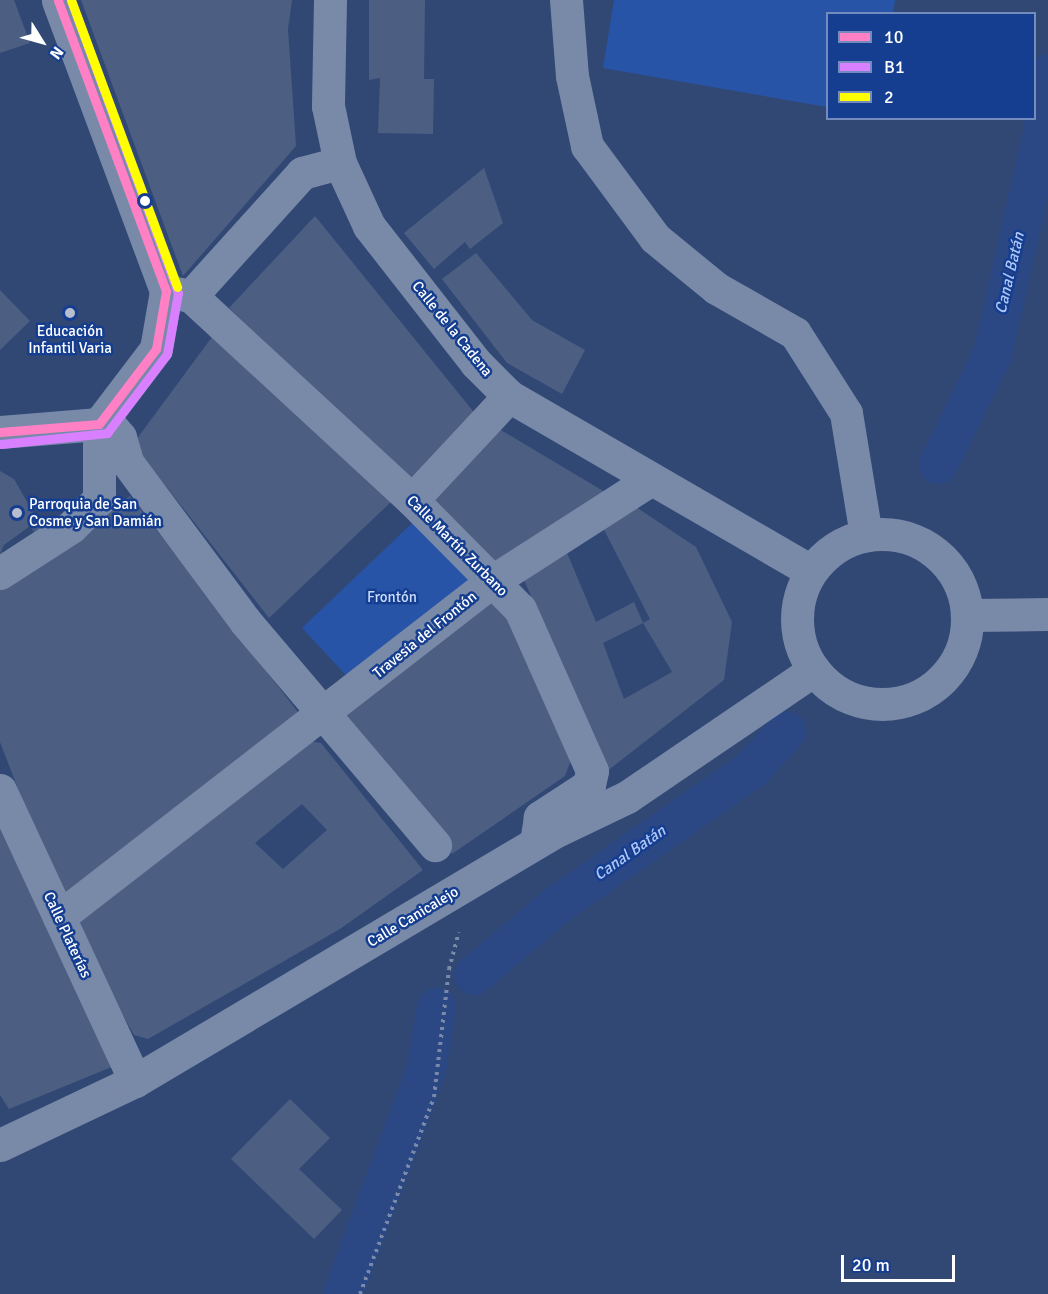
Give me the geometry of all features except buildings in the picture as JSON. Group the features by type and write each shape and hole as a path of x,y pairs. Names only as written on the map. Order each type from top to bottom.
{"street":[{"path":"58,0 178,293"},
{"name":"Calle de la Cadena","path":"330,0 327,106 340,163 369,226 509,396 811,572"},
{"path":"566,0 572,76 587,146 655,238 716,288 795,333 846,413 866,535"},
{"path":"0,573 71,527 99,499 101,421 156,349 178,293 302,173 340,163"},
{"name":"Calle Martín Zurbano","path":"178,293 412,500 490,582 520,609 592,771 589,785 540,817 536,842"},
{"path":"412,500 509,396"},
{"path":"0,432 101,421 120,437 127,462 245,621 435,845"},
{"name":"Travesía del Frontón","path":"59,917 325,716 490,582 650,480"},
{"path":"866,535 904,537 946,561 962,586 968,615 953,666 935,686 911,699 884,704 858,700 833,689 814,670 797,621 811,572 826,554 866,535"},
{"path":"968,615 1048,614"},
{"name":"Calle Canicalejo","path":"1,1142 135,1081 536,842 627,797 814,670"},
{"name":"Calle Platerías","path":"0,790 135,1081"}],"path":[{"path":"360,1294 434,1096 449,969 463,919"}],"green space":[{"path":"614,0 895,0 893,12 826,12 826,107 603,68"},
{"name":"Frontón","path":"427,509 482,568 356,686 302,628"}],"waterway":[{"name":"Canal Batán","path":"938,464 992,354 1043,128 1048,73"},
{"name":"Canal Batán","path":"473,975 556,905 751,769 786,731"},
{"name":"Canal Batán","path":"342,1294 426,1069 436,1007"}],"transit line":[{"name":"10","path":"0,432 99,424 156,349 166,291 58,0"},
{"name":"B1","path":"1,444 107,433 167,354 178,293 71,0"},
{"name":"2","path":"71,0 177,287"}],"place":[{"name":"Educación Infantil Varia","path":"70,313"},
{"name":"Parroquia de San Cosme y San Damián","path":"17,513"}]}
